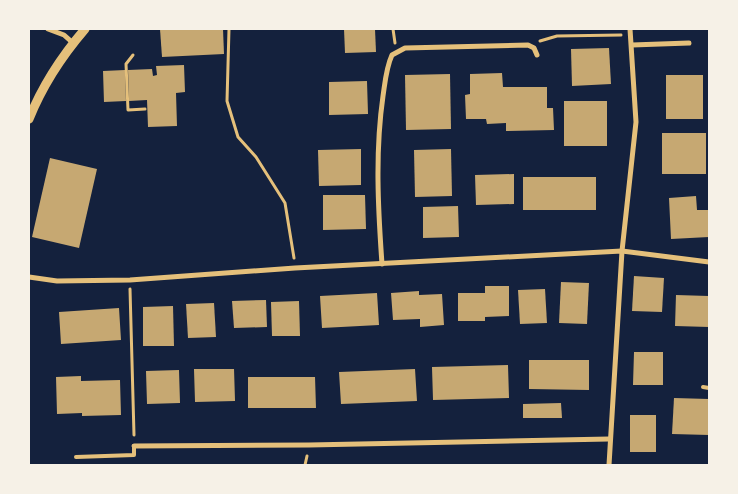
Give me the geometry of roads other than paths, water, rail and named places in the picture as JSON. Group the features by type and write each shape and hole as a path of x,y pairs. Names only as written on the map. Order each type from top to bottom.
{"street":[{"path":"48,29 64,35 73,43"},
{"path":"29,119 46,80 85,29"},
{"path":"609,465 609,439 622,250 636,122 631,32"},
{"path":"632,44 689,43"},
{"path":"382,264 378,205 378,135 385,83 392,55 405,48 528,45 534,48 537,55"},
{"path":"29,277 57,281 130,280 295,268 622,250 709,262"},
{"path":"134,446 309,446 609,439"}],"lane":[{"path":"703,388 709,388"},
{"path":"76,457 134,455 134,446"}]}
